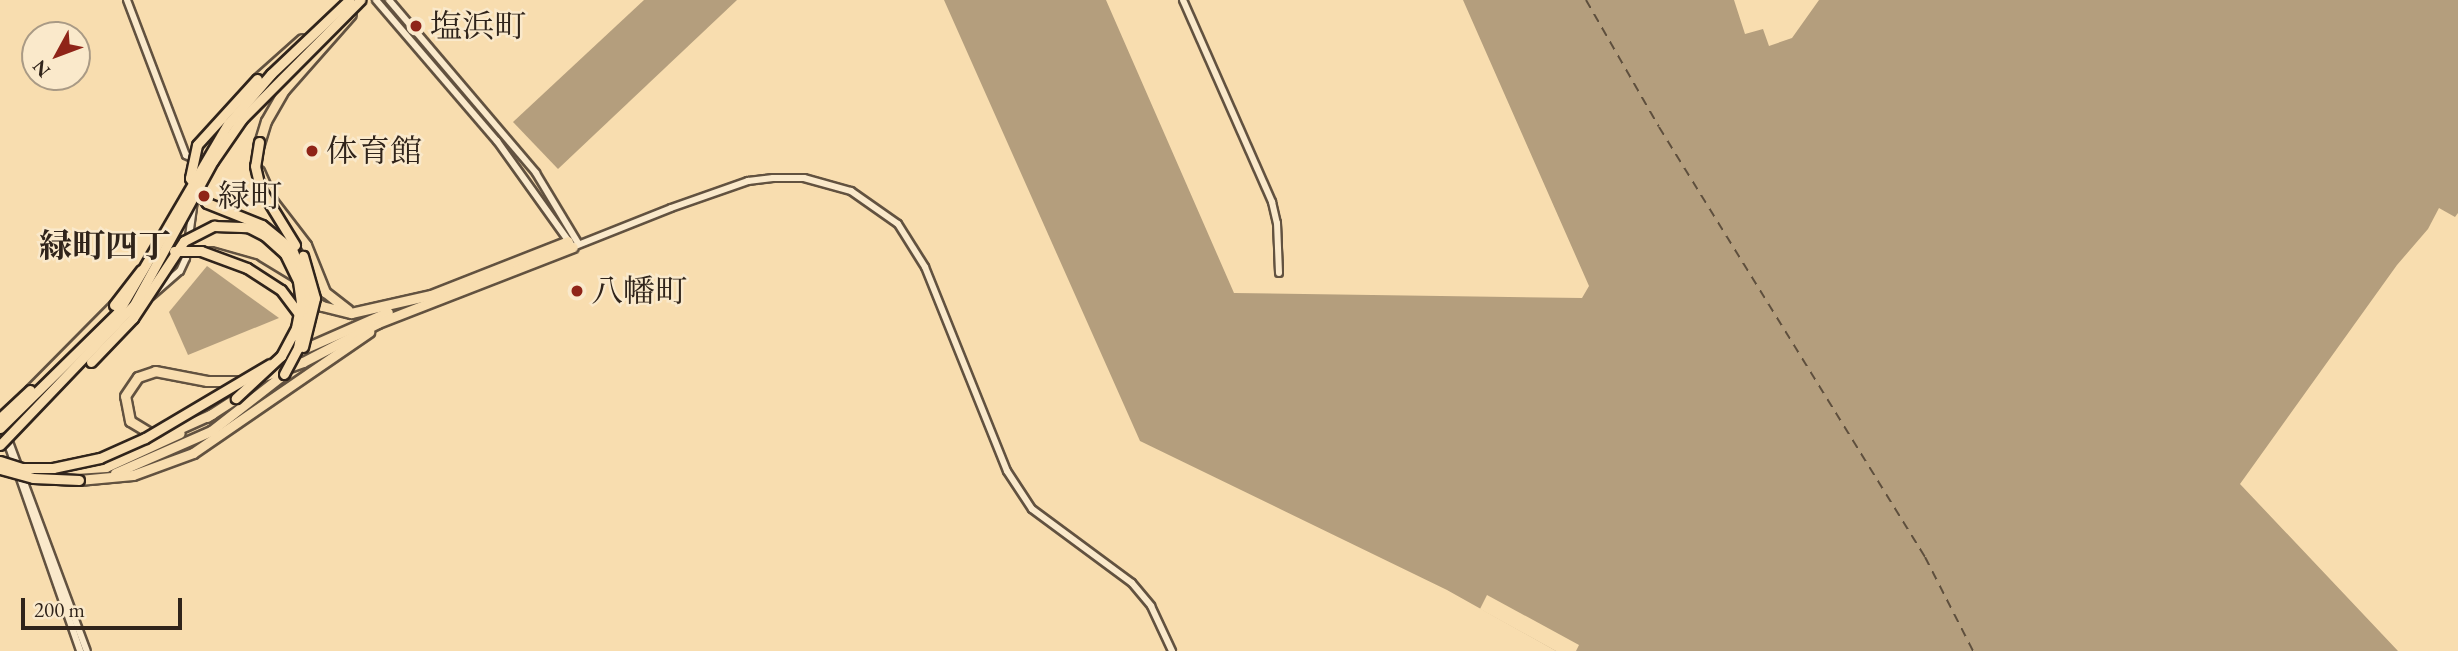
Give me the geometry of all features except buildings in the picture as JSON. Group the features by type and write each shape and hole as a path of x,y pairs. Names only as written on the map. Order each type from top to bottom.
{"highway":[{"path":"0,461 22,468 63,472 106,467 148,451 236,398 290,350 306,317 307,283 297,257 279,235 202,198 190,178 191,160 202,138 226,110 348,0"},
{"path":"2,429 118,312 228,124 264,82 348,0"},
{"path":"0,446 134,305 213,161 242,119 360,0"},
{"path":"79,480 139,466 187,444 250,405 284,374 307,338 314,289 304,257 260,188 256,166 259,142 284,90 360,0"},
{"path":"259,142 258,166 266,189 306,245 331,299 347,310 366,311 431,295"},
{"path":"0,446 122,331 184,240 214,226 255,230 272,240 290,262 300,288 300,310 281,356 236,398"},
{"path":"212,414 167,432 143,431 127,415 127,391 144,373 161,371 218,382 270,376 405,313 573,244"},
{"path":"22,468 75,465 110,454 272,363 431,295 573,244"},
{"path":"0,418 87,336 151,262 171,251 192,249 242,260 283,279 329,309 366,311"},
{"path":"192,249 247,268 291,300 300,320 301,338 284,374"},
{"path":"0,469 33,478 79,480 117,478 169,463 208,445 322,360 405,313"}],"street":[{"path":"127,0 186,155 207,165"},
{"path":"2,429 180,271 194,198 207,165 252,100 360,0"},
{"path":"376,0 497,141 573,244"},
{"path":"389,0 536,173 573,244"},
{"path":"1183,0 1272,202 1277,223 1279,273"},
{"path":"573,244 748,181 804,178 851,191 898,224 925,267 1013,480 1032,509 1132,583 1159,622 1172,651"},
{"path":"0,418 80,651"},
{"path":"2,429 87,651"}],"shaded area":[{"path":"644,0 737,0 558,169 513,122"},
{"path":"944,0 1106,0 1234,293 1582,298 1589,286 1463,0 1734,0 1745,34 1763,29 1769,46 1792,38 1819,0 2458,0 2458,213 2455,217 2439,208 2428,229 2397,265 2240,484 2398,651 1556,651 1447,590 1140,441"},
{"path":"207,266 279,318 188,355 169,312"}],"pier":[{"path":"1487,595 1579,645 1576,651 1556,651 1480,609"}],"ferry route":[{"path":"1586,0 1659,127 1925,557 1973,651"}],"place":[{"name":"塩浜町","path":"416,26"},
{"name":"体育館","path":"312,151"},
{"name":"緑町","path":"204,196"},
{"name":"八幡町","path":"577,291"}],"district":[{"name":"緑町四丁","path":"105,246"}]}
